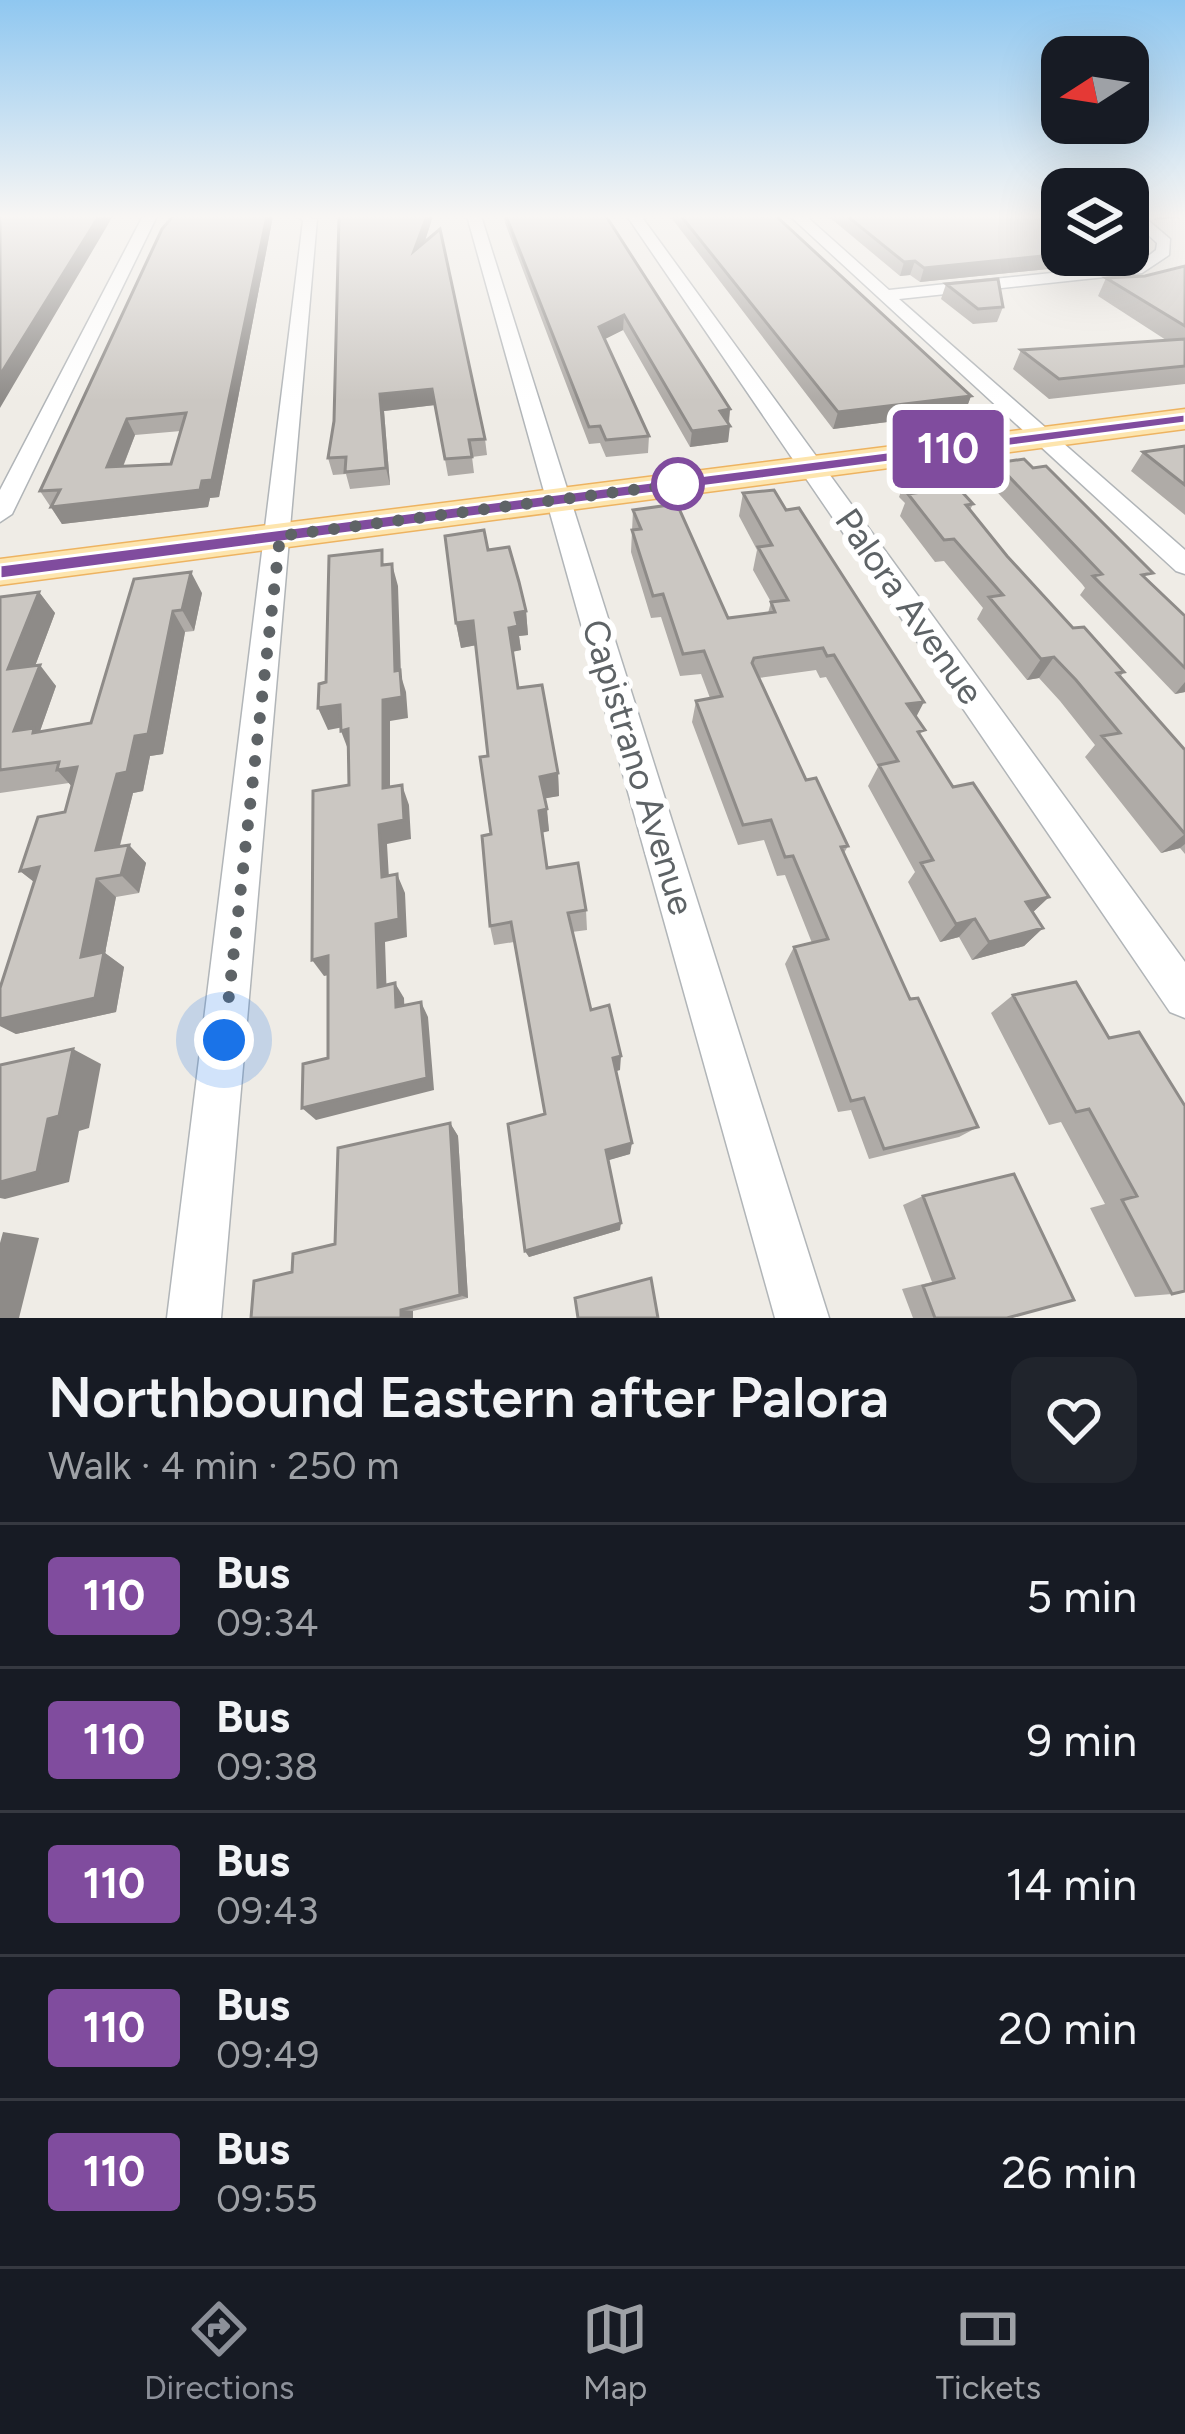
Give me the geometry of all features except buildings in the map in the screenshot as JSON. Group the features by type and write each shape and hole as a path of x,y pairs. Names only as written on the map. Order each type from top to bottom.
{"main road":[{"path":"0,572 1185,419"}],"street":[{"path":"0,514 119,278"},
{"path":"194,1318 280,536 302,278"},
{"name":"Capistrano Avenue","path":"492,278 802,1318"},
{"name":"Palora Avenue","path":"678,278 1185,997"},
{"path":"865,278 1185,566"},
{"path":"886,296 1075,278"}],"bus line":[{"name":"110","path":"0,572 1185,419"}],"route":[{"path":"224,1040 280,536 686,483 678,484"}]}
